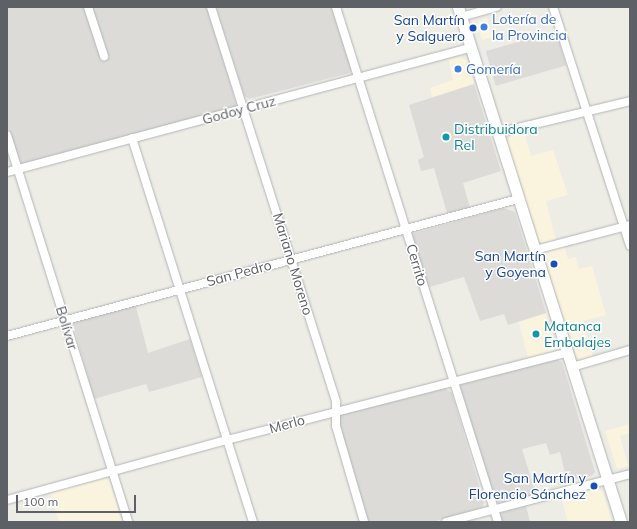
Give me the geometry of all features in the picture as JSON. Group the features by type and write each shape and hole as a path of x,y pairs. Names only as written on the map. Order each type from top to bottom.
{"main road":[{"path":"459,12 621,522"}],"street":[{"path":"88,7 104,56"},
{"name":"Mariano Moreno","path":"211,7 336,402 336,426 364,522"},
{"name":"Cerrito","path":"336,7 498,522"},
{"path":"459,12 497,7"},
{"path":"553,7 586,112 627,226 630,246"},
{"name":"Godoy Cruz","path":"7,172 471,48"},
{"path":"498,133 630,101"},
{"name":"Bolívar","path":"7,134 128,522"},
{"path":"132,138 253,522"},
{"name":"San Pedro","path":"7,336 64,319 518,200"},
{"path":"535,250 627,226"},
{"path":"572,367 630,350"},
{"name":"Merlo","path":"7,500 227,440 568,353"},
{"path":"446,522 630,474"}],"shaded area":[{"path":"7,7 207,7 237,106 234,109 21,164 7,125"},
{"path":"216,7 331,7 352,68 350,73 249,99 244,95"},
{"path":"487,18 493,37 482,40 477,25 479,21"},
{"path":"556,31 566,66 496,86 486,51"},
{"path":"460,57 468,61 474,84 432,98 430,88 453,80 449,60"},
{"path":"474,84 501,171 463,183 470,208 447,213 434,168 421,171 418,160 424,157 409,105"},
{"path":"524,132 531,156 553,150 568,195 546,201 556,240 543,244 538,240 507,142 510,136"},
{"path":"504,208 515,212 546,313 508,325 504,314 480,321 464,277 426,288 411,234"},
{"path":"564,245 568,259 576,257 579,269 592,266 606,315 583,321 593,357 581,360 575,355 543,254 544,252"},
{"path":"135,303 148,353 190,339 202,377 149,392 146,384 94,399 72,321"},
{"name":"Matanca Embalajes","path":"546,313 555,349 552,353 528,358 519,322"},
{"path":"555,359 562,362 595,472 592,476 567,481 560,452 550,455 546,443 522,449 536,495 499,503 495,501 459,385"},
{"path":"445,388 452,393 484,502 482,508 432,522 368,522 337,420 339,415"},
{"path":"630,424 630,433 620,436 628,466 617,469 605,431"},
{"path":"103,476 109,480 122,522 59,522 50,492"},
{"path":"598,489 603,492 612,522 568,522 561,497"},
{"path":"526,506 530,522 501,522 499,516 503,512"}],"place":[{"name":"Lotería de la Provincia","path":"484,27"},
{"name":"San Martín y Salguero","path":"473,28"},
{"name":"Gomería","path":"458,69"},
{"name":"Distribuidora Rel","path":"446,137"},
{"name":"San Martín y Goyena","path":"554,264"},
{"name":"Matanca Embalajes","path":"536,334"},
{"name":"San Martín y Florencio Sánchez","path":"594,486"}]}
